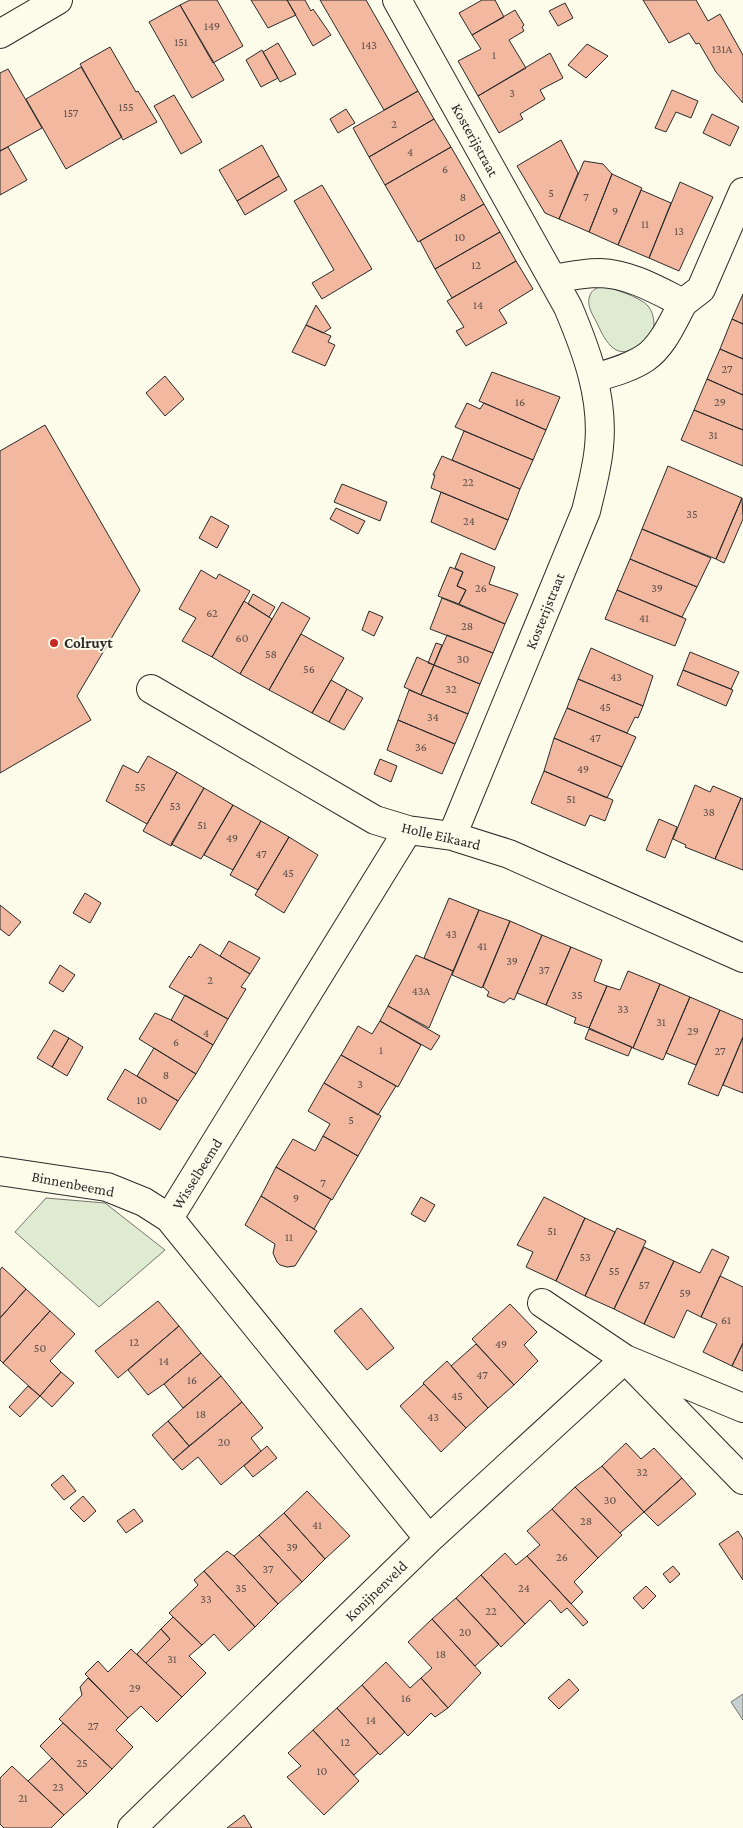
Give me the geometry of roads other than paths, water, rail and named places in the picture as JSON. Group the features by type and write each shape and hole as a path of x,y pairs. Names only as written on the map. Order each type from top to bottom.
{"street":[{"path":"0,34 58,0"},
{"name":"Kosterijstraat","path":"397,0 554,279 579,332 588,357 594,378 600,417 596,471 586,511 452,836"},
{"path":"594,378 630,367 647,357 661,342 683,303 701,289 743,192"},
{"path":"554,279 601,273 624,277 683,303"},
{"name":"Holle Eikaard","path":"151,689 375,820 408,830 452,836 509,854 743,958"},
{"name":"Wisselbeemd","path":"408,830 170,1218 429,1539"},
{"name":"Binnenbeemd","path":"0,1171 107,1187 144,1202 170,1218"},
{"path":"542,1303 625,1358 743,1408"},
{"path":"625,1358 743,1480"},
{"name":"Konijnenveld","path":"132,1828 429,1539 625,1358"}],"place":[{"name":"Colruyt","path":"54,643"}]}
